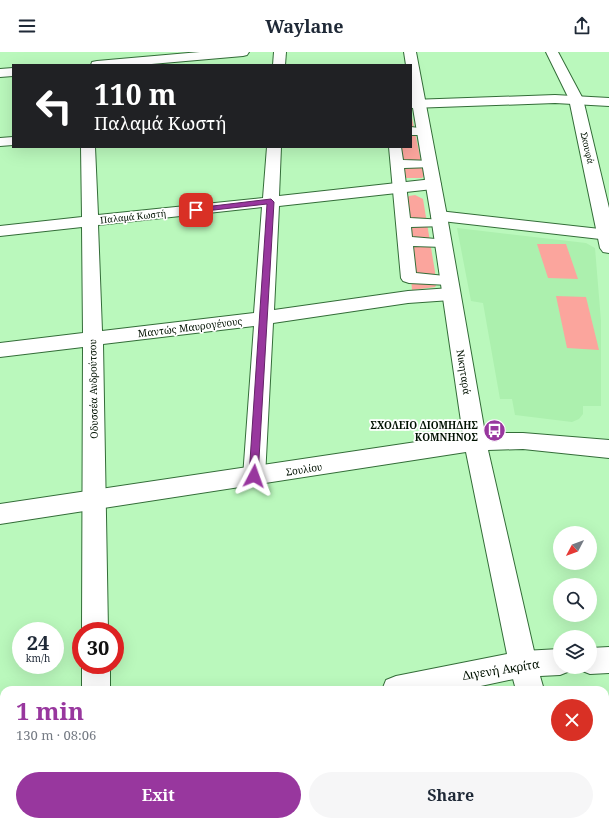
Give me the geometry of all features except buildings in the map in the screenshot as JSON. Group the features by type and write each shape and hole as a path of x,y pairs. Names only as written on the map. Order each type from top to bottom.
{"street":[{"path":"90,63 243,52"},
{"path":"280,52 280,64"},
{"name":"Νικηταρά","path":"410,52 411,64"},
{"name":"Σκουφά","path":"552,52 576,99 608,239"},
{"path":"0,73 12,72"},
{"name":"Νικηταρά","path":"412,78 417,131 429,164 440,220 475,442 529,686"},
{"path":"414,104 576,99 609,102"},
{"path":"0,142 12,141"},
{"name":"Οδυσσέα Ανδρούτσου","path":"88,148 93,338 95,622"},
{"path":"254,476 274,148"},
{"path":"394,148 400,188 409,278 450,287"},
{"path":"397,164 429,164"},
{"name":"Παλαμά Κωστή","path":"0,231 433,184"},
{"path":"403,222 440,220 608,239"},
{"path":"405,241 443,243"},
{"name":"Μαντώς Μαυρογένους","path":"0,350 264,318 408,297 450,287"},
{"name":"Σουλίου","path":"0,514 475,442 522,441 609,449"},
{"path":"597,660 609,660"},
{"name":"Διγενή Ακρίτα","path":"416,686 523,664 553,662"},
{"path":"96,674 96,686"}],"shaded area":[{"path":"412,118 424,176 422,178 403,177 398,148 412,148"},
{"path":"415,195 423,199 437,284 435,287 412,290 405,200 409,196"},
{"path":"457,228 586,243 595,248 601,321 601,406 583,406 583,414 579,419 572,422 515,415 512,399 500,399 483,303 471,301"},
{"path":"537,244 566,244 578,279 548,278"},
{"path":"556,296 586,297 599,350 567,348"}],"place":[{"name":"ΣΧΟΛΕΙΟ ΔΙΟΜΗΔΗΣ ΚΟΜΝΗΝΟΣ","path":"494,431"}],"route":[{"path":"196,210 271,202 254,476"}]}
